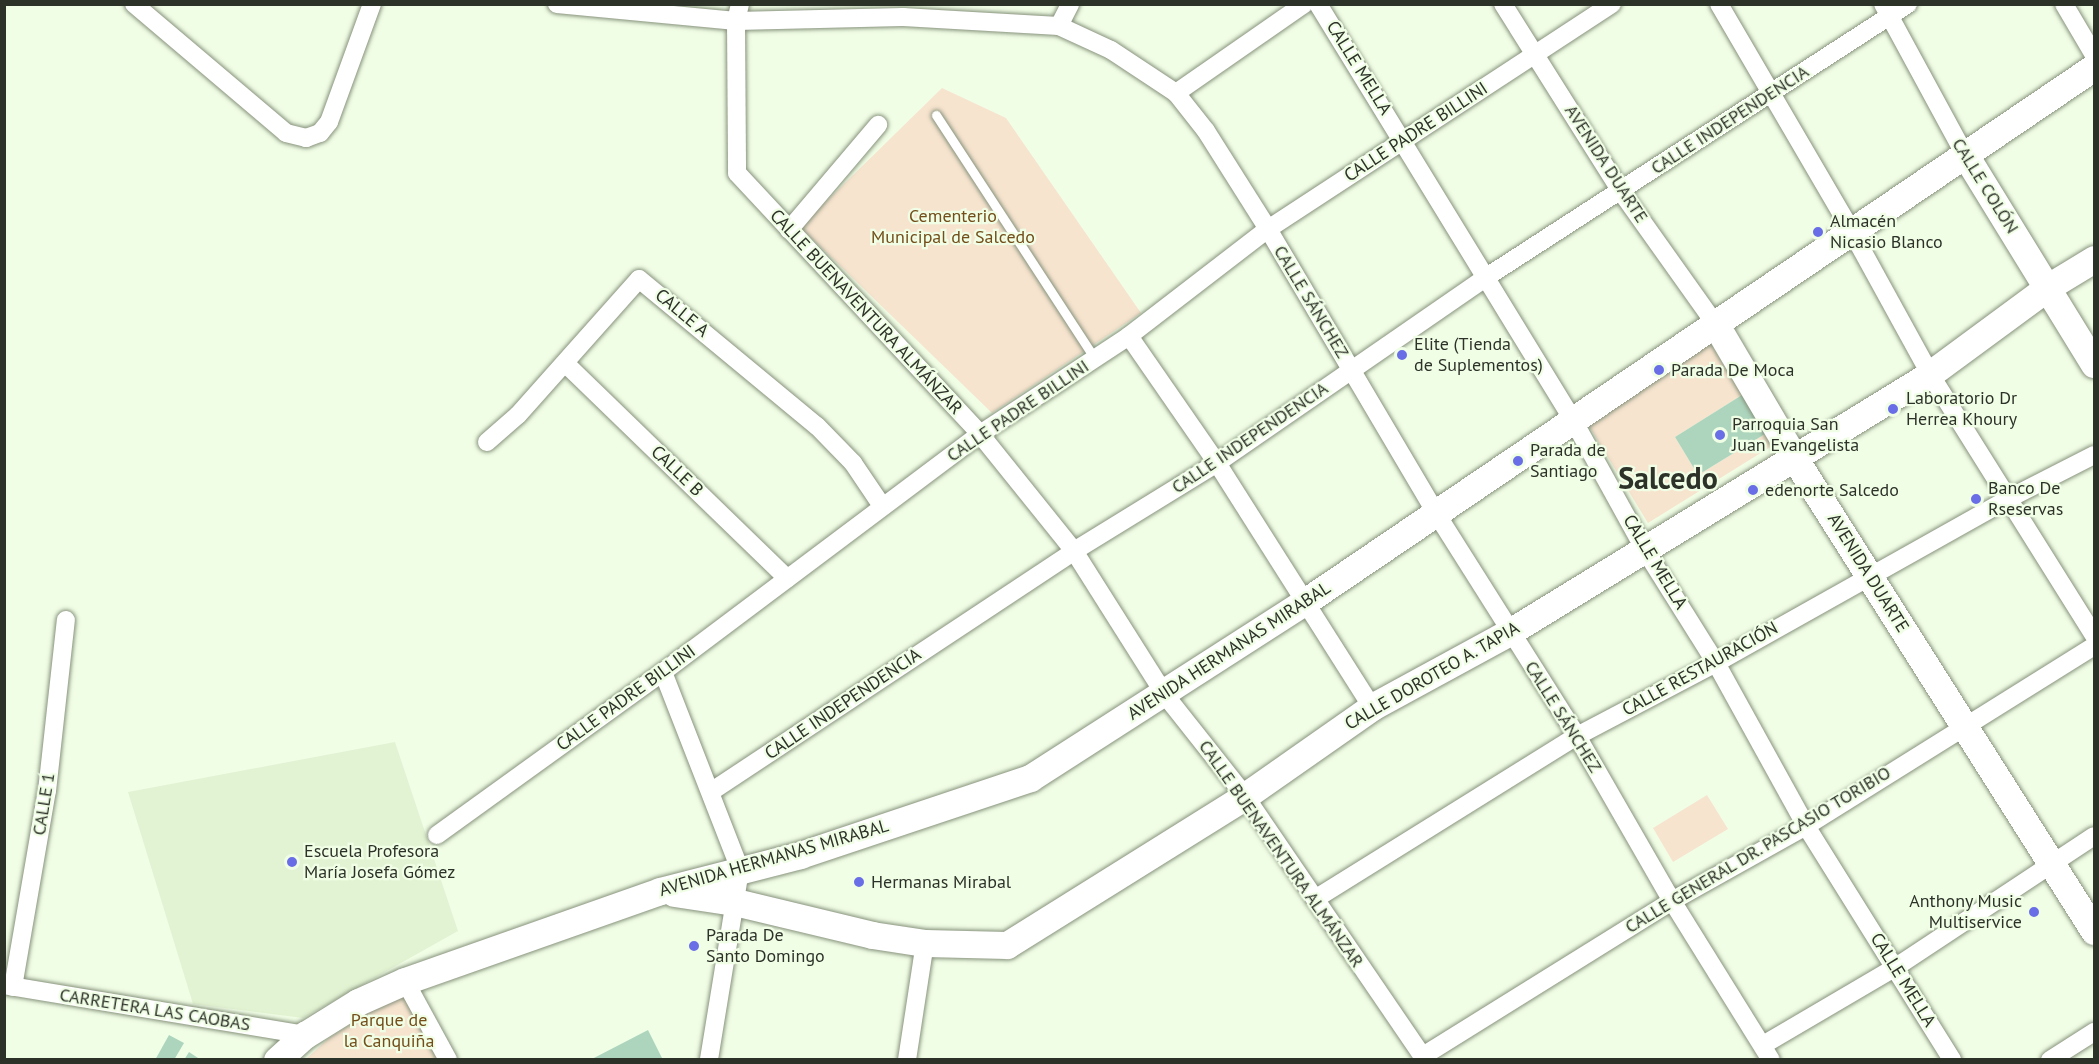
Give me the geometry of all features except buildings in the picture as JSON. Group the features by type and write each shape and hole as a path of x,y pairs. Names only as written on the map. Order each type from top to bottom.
{"main road":[{"name":"AVENIDA HERMANAS MIRABAL","path":"277,1059 306,1035 358,1002 405,981 660,891 800,855 1030,778 1165,695 1306,601 1572,418 1716,325 1964,153 2094,67"},
{"name":"CALLE COLÓN","path":"1964,153 2094,364"},
{"name":"CALLE DOROTEO A. TAPIA","path":"660,891 735,902 872,935 925,943 1007,945 1245,796 1372,707 1508,633 1795,459 1930,374 2048,287 2094,259"},
{"name":"AVENIDA DUARTE","path":"1716,325 1795,459 1870,574 1962,726 2094,931"}],"street":[{"path":"134,4 286,133 306,138 320,133 329,122 372,4"},
{"name":"CALLE SÁNCHEZ","path":"557,4 738,13 903,11 1059,26 1111,50 1176,93 1206,131 1268,229 1508,633 1577,736 1672,901 1767,1052"},
{"path":"1059,26 1070,4"},
{"path":"1176,93 1304,4"},
{"name":"CALLE MELLA","path":"1318,4 1572,418 1646,550 1716,663 1806,826 1952,1059"},
{"name":"AVENIDA DUARTE","path":"1503,4 1537,54 1620,190 1716,325"},
{"name":"CALLE PADRE BILLINI","path":"437,835 663,672 980,434 1129,336 1268,229 1612,4"},
{"path":"1719,4 1852,232 1930,374 2094,635"},
{"name":"CALLE INDEPENDENCIA","path":"712,791 1074,551 1217,463 1485,278 1772,93 1887,11 1908,4"},
{"path":"2064,4 2094,55"},
{"name":"CALLE COLÓN","path":"1887,11 1964,153"},
{"name":"CALLE BUENAVENTURA ALMÁNZAR","path":"738,13 735,164 743,181 980,434 1074,551 1165,695 1245,796 1424,1058"},
{"path":"789,230 878,125"},
{"name":"CALLE A","path":"487,442 566,363 632,282 644,280 817,426 853,463 882,506"},
{"path":"1129,336 1217,463 1372,707"},
{"name":"CALLE B","path":"566,363 787,578"},
{"name":"CALLE RESTAURACIÓN","path":"1315,899 1577,736 1716,663 1870,574 2094,455"},
{"name":"CALLE 1","path":"9,986 47,791 66,620"},
{"name":"CALLE GENERAL DR. PASCASIO TORIBIO","path":"1424,1058 1672,901 1806,826 1962,726 2094,646"},
{"path":"663,672 712,791 740,870 709,1059"},
{"path":"1767,1052 2094,836"},
{"path":"907,1059 925,943"},
{"path":"405,981 448,1059"},
{"name":"CARRETERA LAS CAOBAS","path":"9,986 306,1035"},
{"path":"2050,1059 2094,1032"}],"lane":[{"path":"936,115 1095,359"}],"shaded area":[{"name":"Escuela Profesora María Josefa Gómez","path":"395,742 458,931 303,1018 193,1004 128,792"}],"green space":[{"name":"Cementerio Municipal de Salcedo","path":"942,88 1006,118 1141,313 992,413 800,227"},
{"path":"1709,341 1742,395 1675,437 1698,475 1765,434 1772,446 1648,523 1584,418"},
{"path":"1707,795 1728,829 1673,862 1653,828"},
{"name":"Parque de la Canquiña","path":"401,992 437,1059 305,1060 329,1038"}],"place":[{"name":"Almacén Nicasio Blanco","path":"1818,232"},
{"name":"Elite (Tienda de Suplementos)","path":"1402,355"},
{"name":"Parada De Moca","path":"1659,370"},
{"name":"Laboratorio Dr Herrea Khoury","path":"1893,409"},
{"name":"Parroquia San Juan Evangelista","path":"1720,435"},
{"name":"Parada de Santiago","path":"1518,461"},
{"name":"edenorte Salcedo","path":"1753,490"},
{"name":"Banco De Rseservas","path":"1976,499"},
{"name":"Escuela Profesora María Josefa Gómez","path":"292,862"},
{"name":"Hermanas Mirabal","path":"859,882"},
{"name":"Anthony Music Multiservice","path":"2034,912"},
{"name":"Parada De Santo Domingo","path":"694,946"}],"district":[{"name":"Salcedo","path":"1668,478"}]}
